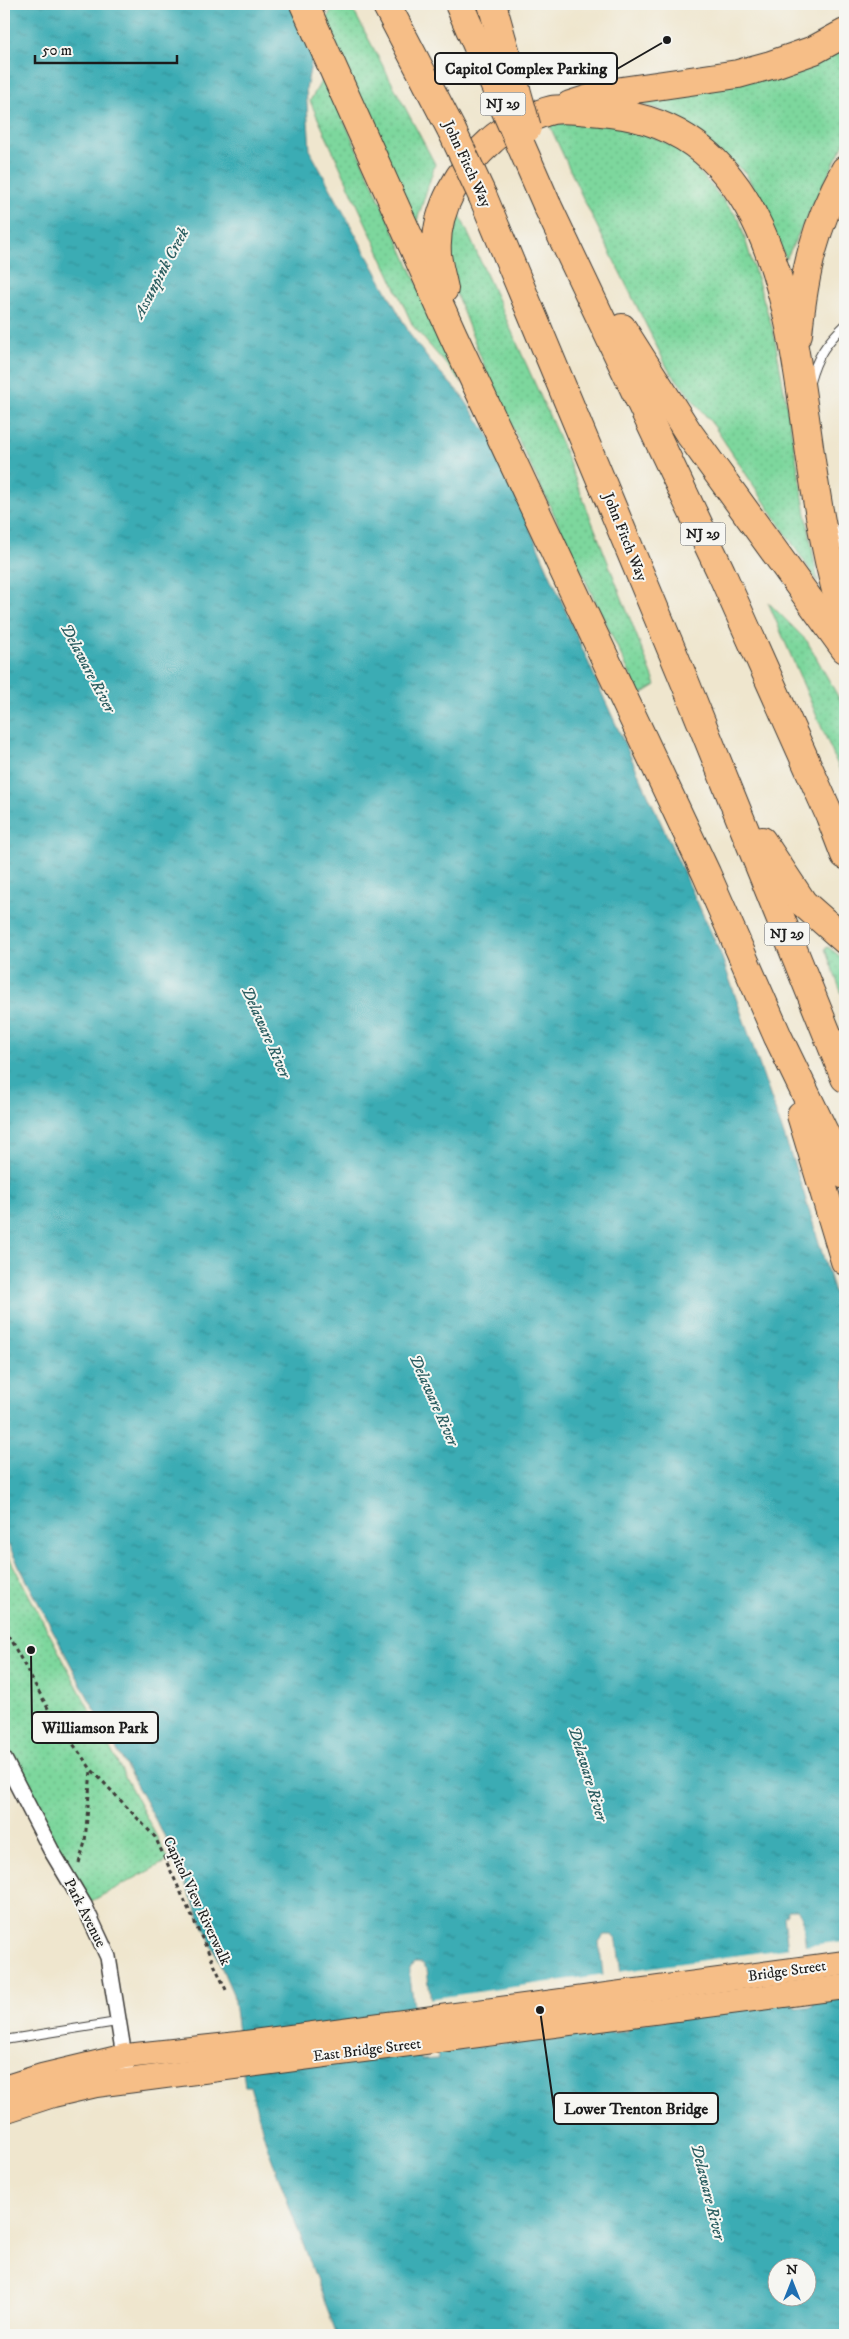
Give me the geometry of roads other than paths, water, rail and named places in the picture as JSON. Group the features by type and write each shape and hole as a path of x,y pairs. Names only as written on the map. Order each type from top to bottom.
{"highway":[{"path":"304,4 453,335 702,864 778,1036 845,1175"},
{"name":"NJ 29","path":"459,4 551,214 721,572 844,851"},
{"path":"492,4 519,93 551,214 688,432 845,649"},
{"name":"John Fitch Way","path":"390,11 452,131 483,197 556,370 845,1078"},
{"path":"453,335 437,252 440,229 450,189 475,155 500,132 552,110 608,93 738,74 772,66 814,50 845,33"},
{"path":"552,110 619,114 650,122 673,132 697,146 714,160 740,190 754,214 773,265 796,350 816,494 845,625"},
{"path":"796,350 802,295 809,258 817,230 845,170"},
{"path":"728,790 803,903 845,940"},
{"path":"778,1036 845,1261"}],"main road":[{"name":"Bridge Street","path":"729,1979 845,1963"},
{"name":"East Bridge Street","path":"4,2111 53,2095 239,2055 729,1979"},
{"name":"Bridge Street","path":"734,2003 845,1988"},
{"name":"East Bridge Street","path":"4,2088 42,2076 126,2056 239,2055 734,2003"}],"street":[{"name":"Park Avenue","path":"4,1759 108,1957 117,2022 126,2056 128,2080"}],"lane":[{"path":"803,406 815,364 827,341 845,325"},
{"path":"816,494 845,548"},
{"path":"4,2040 117,2022"}],"water":[{"path":"4,4 323,4 306,89 310,151 411,336 429,360 462,396 491,439 603,696 720,952 802,1187 845,1328 845,2335 337,2335 267,2146 250,2086 245,2086 233,1994 166,1839 84,1690 4,1537","holes":["789,1910 797,1910 802,1916 813,2006 795,2008 784,1917","604,1935 612,1935 617,1941 628,2031 610,2033 599,1942","414,1963 422,1963 427,1969 438,2059 421,2060 409,1970"]}],"place":[{"name":"Capitol Complex Parking","path":"667,40"},
{"name":"Williamson Park","path":"31,1650"},
{"name":"Lower Trenton Bridge","path":"540,2010"}],"water label":[{"name":"Assunpink Creek","path":"161,273"},
{"name":"Delaware River","path":"88,668"},
{"name":"Delaware River","path":"266,1032"},
{"name":"Delaware River","path":"434,1400"},
{"name":"Delaware River","path":"588,1774"},
{"name":"Delaware River","path":"708,2192"}]}
